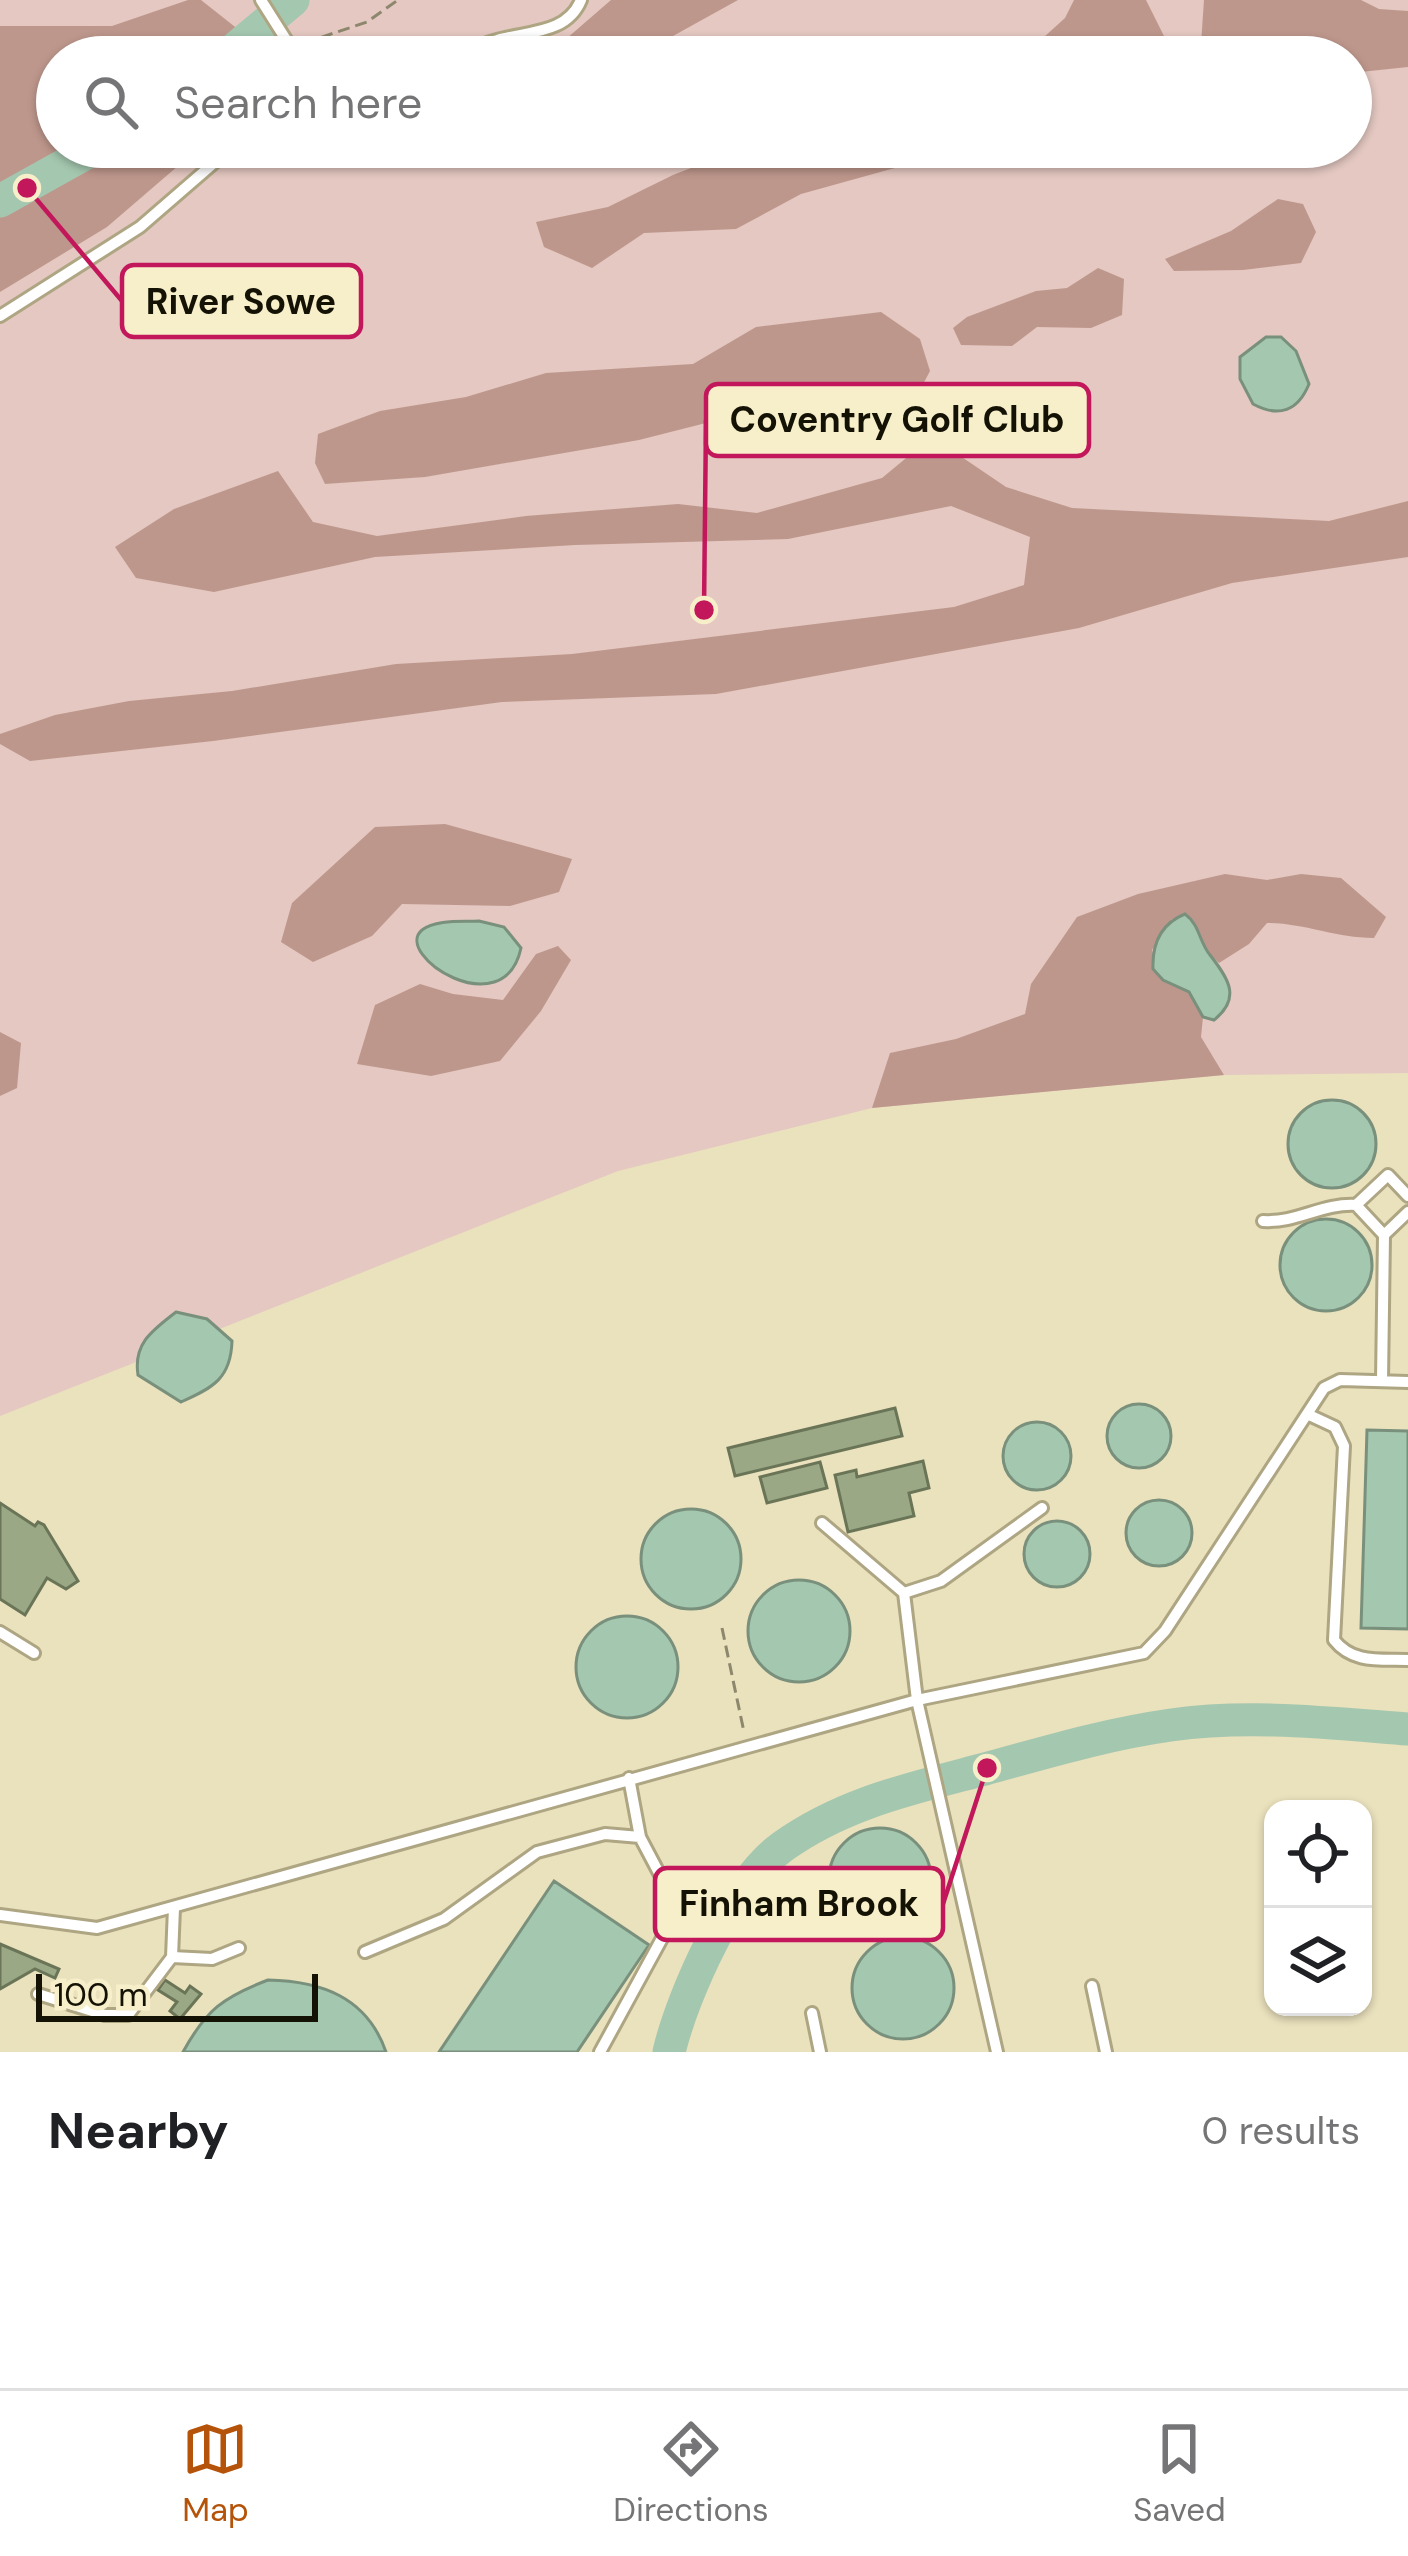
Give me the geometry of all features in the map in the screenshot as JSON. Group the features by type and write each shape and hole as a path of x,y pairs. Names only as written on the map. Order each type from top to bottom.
{"lane":[{"path":"261,0 284,36"},
{"path":"516,36 558,27 580,7 581,0"},
{"path":"0,316 140,227 208,168"},
{"path":"1263,1221 1285,1222 1318,1208 1356,1205 1388,1175 1408,1196"},
{"path":"1356,1205 1384,1235 1382,1382"},
{"path":"1384,1235 1408,1212"},
{"path":"0,1915 97,1928 917,1700 1144,1652 1165,1631 1324,1388 1340,1381 1408,1382"},
{"path":"1307,1414 1335,1427 1344,1446 1334,1640 1344,1653 1361,1659 1408,1660"},
{"path":"904,1593 941,1581 1042,1508"},
{"path":"822,1523 904,1593 917,1700 997,2052"},
{"path":"0,1632 34,1653"},
{"path":"601,2052 678,1909 640,1838 629,1778"},
{"path":"365,1952 443,1919 537,1852 605,1834 640,1838"},
{"path":"38,1994 105,2015 128,2015 172,1958 174,1908"},
{"path":"172,1958 212,1959 239,1948"},
{"path":"1092,1986 1106,2052"},
{"path":"812,2013 820,2052"}],"path":[{"path":"325,36 367,22 398,0"},
{"path":"722,1628 747,1746"}],"shaded area":[{"path":"0,0 1408,0 1408,1073 1224,1075 872,1108 618,1171 0,1416"},
{"path":"188,0 201,0 246,36 36,36 36,168 176,168 107,227 0,292 0,26 112,26"},
{"path":"611,0 738,0 673,36 569,36"},
{"path":"1074,0 1146,0 1164,36 1045,36 1065,18"},
{"path":"1204,0 1361,0 1379,9 1408,11 1408,67 1372,71 1372,36 1202,36"},
{"path":"691,168 895,168 801,194 736,229 644,233 592,268 544,247 536,222 608,207"},
{"path":"1278,199 1303,204 1316,232 1301,263 1174,271 1165,259 1231,231"},
{"path":"1098,268 1124,279 1122,315 1091,328 1037,327 1012,346 961,345 953,328 967,317 1036,291 1067,288"},
{"path":"881,312 920,339 930,371 910,409 873,393 796,400 639,440 425,477 325,484 315,463 318,434 380,411 466,397 546,373 693,364 756,327"},
{"path":"1266,337 1281,337 1296,351 1309,384 1293,406 1279,411 1253,404 1240,379 1240,357"},
{"path":"913,430 1006,487 1072,508 1329,521 1408,501 1408,557 1232,583 1079,628 716,694 502,702 30,761 0,744 0,734 55,715 129,701 232,691 396,664 572,654 954,607 1024,585 1030,537 951,506 788,539 375,557 214,592 136,578 115,547 174,509 278,471 313,522 377,536 526,516 678,504 757,513 882,478 911,454"},
{"path":"445,824 572,859 559,892 510,906 402,904 372,936 313,962 281,942 292,903 375,827"},
{"path":"1225,874 1267,880 1301,874 1341,878 1386,917 1374,938 1267,923 1249,944 1219,963 1208,953 1192,919 1172,919 1152,950 1163,980 1189,992 1203,1017 1201,1037 1224,1075 872,1108 890,1053 956,1039 1025,1014 1031,984 1077,917 1138,894"},
{"path":"1185,914 1229,988 1228,1004 1214,1020 1203,1017 1189,992 1163,980 1153,969 1159,936"},
{"path":"479,921 504,927 521,948 511,971 494,982 474,984 454,978 422,954 417,941 428,926"},
{"path":"558,946 571,960 541,1011 500,1061 431,1076 357,1064 375,1005 420,984 503,1000 536,954"},
{"path":"0,1032 21,1043 17,1088 0,1096"},
{"path":"1332,1100 1349,1103 1363,1113 1373,1127 1373,1161 1363,1175 1349,1185 1332,1188 1315,1185 1301,1175 1291,1161 1288,1144 1291,1127 1301,1113 1315,1103"},
{"path":"1326,1219 1358,1233 1372,1265 1358,1297 1326,1311 1294,1297 1280,1265 1294,1233"},
{"path":"176,1312 207,1319 232,1341 224,1373 181,1402 138,1375 137,1364 146,1338"},
{"path":"1139,1404 1162,1413 1171,1436 1162,1459 1139,1468 1116,1459 1107,1436 1116,1413"},
{"path":"1037,1422 1061,1432 1071,1456 1061,1480 1037,1490 1013,1480 1003,1456 1013,1432"},
{"path":"1367,1430 1408,1431 1408,1629 1361,1628"},
{"path":"1159,1500 1182,1510 1192,1533 1182,1556 1159,1566 1136,1556 1126,1533 1136,1510"},
{"path":"691,1509 710,1513 726,1524 737,1540 741,1559 737,1578 726,1594 710,1605 691,1609 672,1605 656,1594 645,1578 641,1559 645,1540 656,1524 672,1513"},
{"path":"1057,1521 1081,1530 1090,1554 1081,1578 1057,1587 1033,1578 1024,1554 1033,1530"},
{"path":"799,1580 818,1584 835,1595 846,1612 850,1631 846,1650 835,1667 818,1678 799,1682 780,1678 763,1667 752,1650 748,1631 752,1612 763,1595 780,1584"},
{"path":"627,1616 656,1624 670,1638 678,1667 670,1696 656,1710 627,1718 598,1710 584,1696 576,1667 584,1638 598,1624"},
{"path":"880,1828 900,1832 916,1843 927,1859 931,1879 927,1899 916,1915 900,1926 880,1930 860,1926 844,1915 833,1899 829,1879 833,1859 844,1843 860,1832"},
{"path":"554,1881 649,1945 577,2052 439,2052"},
{"path":"903,1937 922,1941 939,1952 950,1969 954,1988 950,2007 939,2024 922,2035 903,2039 884,2035 867,2024 856,2007 852,1988 856,1969 867,1952 884,1941"},
{"path":"268,1980 306,1984 340,1996 367,2018 386,2052 183,2052 217,2007"}],"building":[{"path":"895,1408 902,1436 735,1476 728,1448"},
{"path":"923,1461 929,1488 909,1493 914,1516 848,1532 835,1475 856,1470 857,1477"},
{"path":"820,1462 827,1488 767,1503 760,1477"},
{"path":"0,1503 35,1526 38,1522 44,1525 78,1581 66,1589 47,1578 25,1615 0,1599"},
{"path":"0,1944 59,1969 55,1978 35,1969 0,1989"},
{"path":"165,1980 185,1993 190,1986 201,1994 180,2019 170,2011 177,2002 158,1990"}],"waterway":[{"path":"250,36 293,0"},
{"path":"0,201 59,168"},
{"path":"669,2052 698,1971 746,1886 782,1847 854,1808 1054,1750 1171,1725 1260,1720 1408,1729"}],"place":[{"name":"River Sowe","path":"27,188"},
{"name":"Coventry Golf Club","path":"704,610"},
{"name":"Finham Brook","path":"987,1768"}]}
